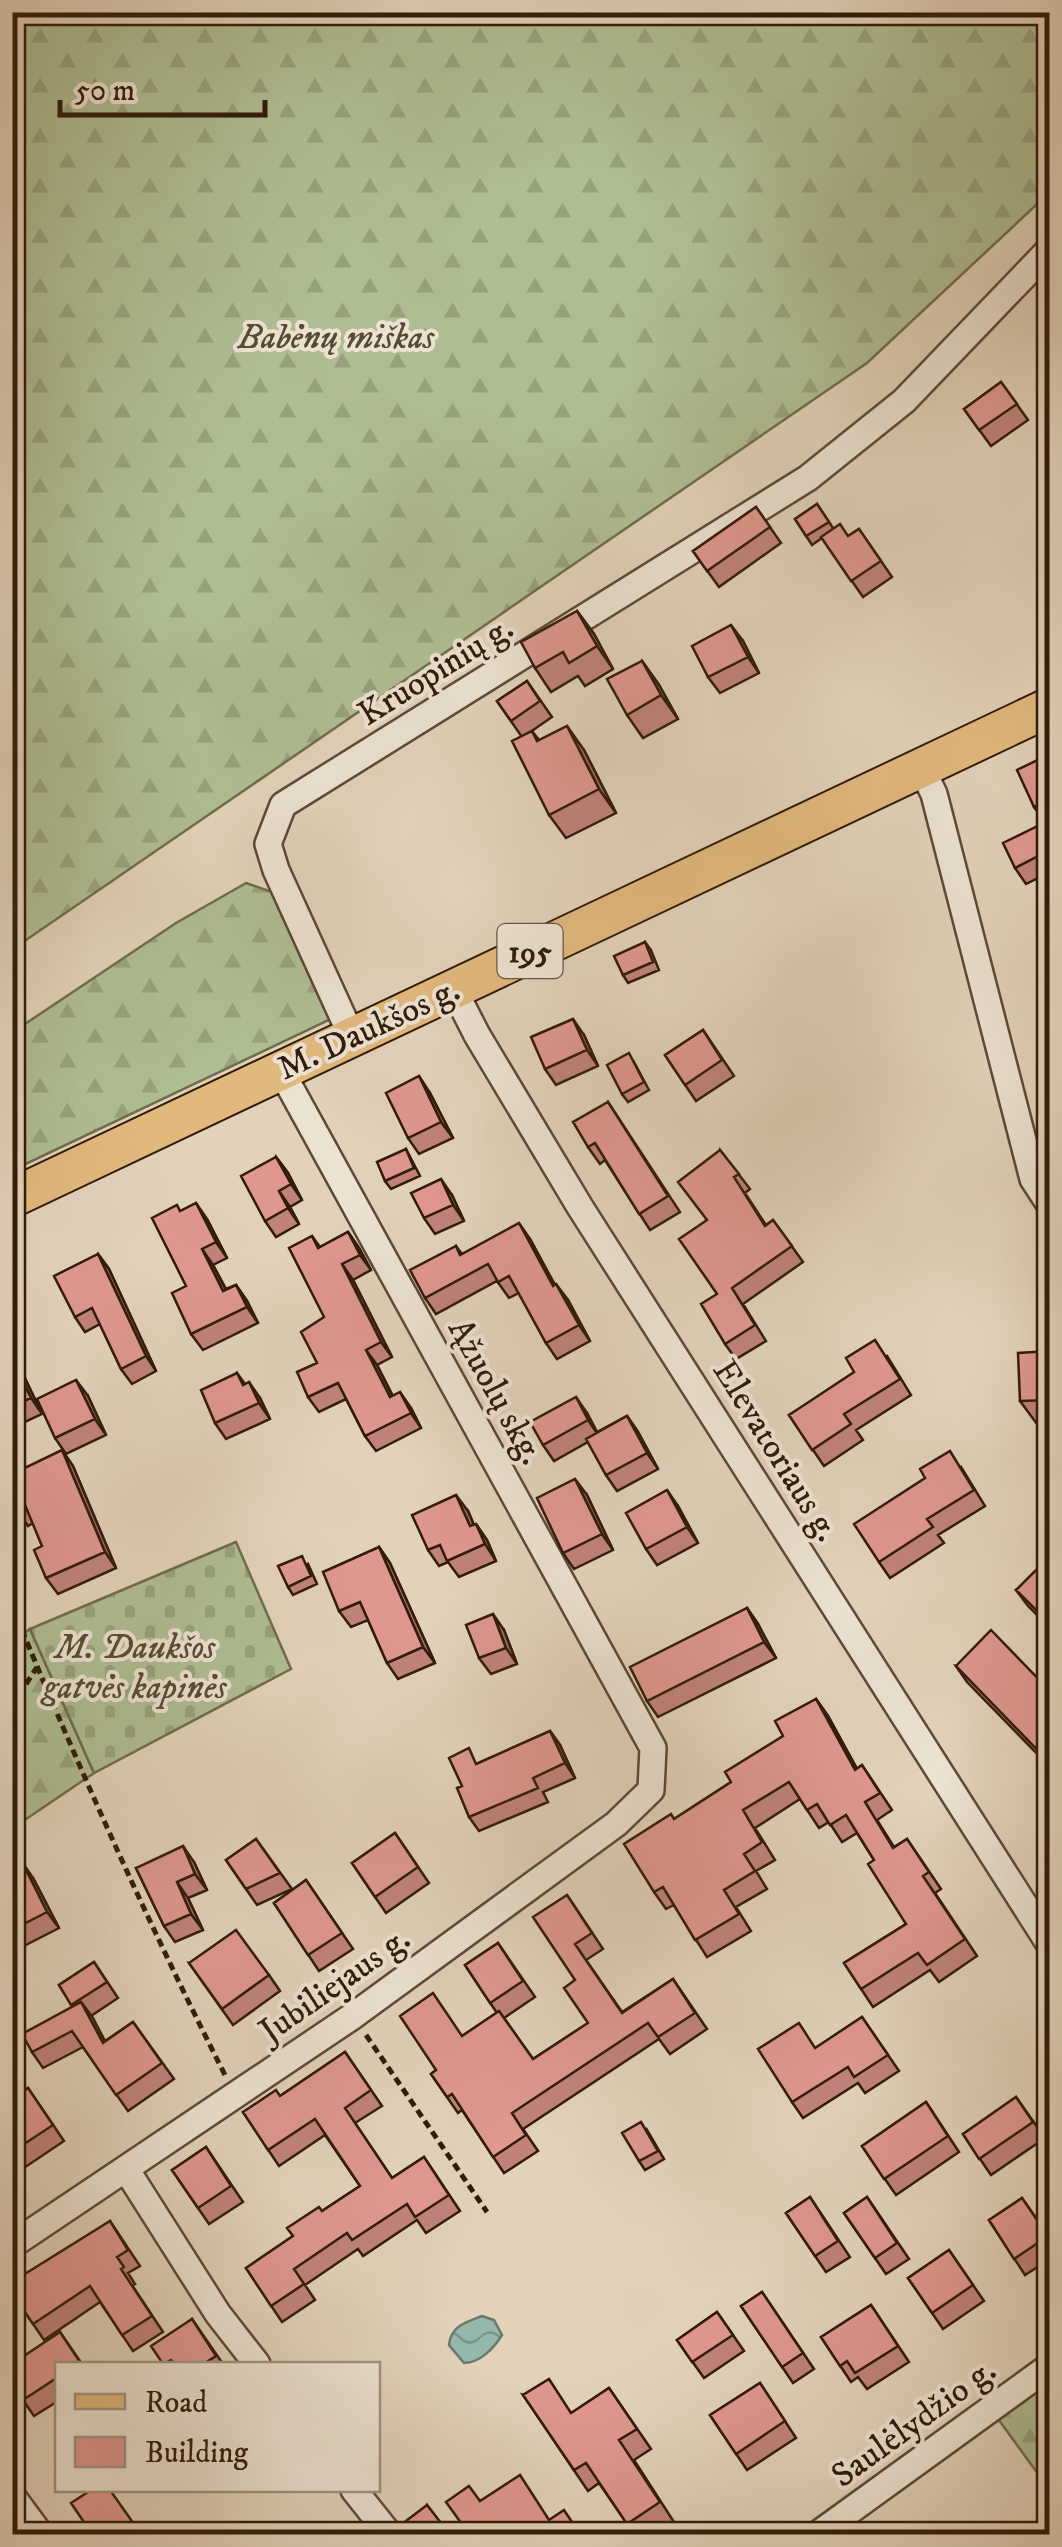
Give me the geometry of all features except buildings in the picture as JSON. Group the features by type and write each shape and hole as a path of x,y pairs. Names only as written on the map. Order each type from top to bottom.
{"main road":[{"name":"M. Daukšos g.","path":"12,1198 1050,707"}],"street":[{"name":"Kruopinių g.","path":"352,1037 276,870 268,844 283,805 808,478 904,401 1050,249"},
{"path":"920,767 934,794 1033,1179 1050,1205"},
{"name":"Elevatoriaus g.","path":"453,988 591,1224 1050,1945"},
{"name":"Ąžuolų skg.","path":"280,1069 653,1748"},
{"name":"Jubiliejaus g.","path":"12,2246 353,2016 616,1824 651,1790 653,1748"},
{"path":"126,2169 218,2314 255,2362"},
{"name":"Saulėlydžio g.","path":"818,2534 1050,2366"},
{"path":"356,2492 389,2534"},
{"path":"12,2496 40,2534"}],"path":[{"path":"17,1618 163,1954 235,2095"},
{"path":"12,1706 37,1666"},
{"path":"353,2016 487,2212"}],"green space":[{"name":"Babėnų miškas","path":"13,12 1049,13 1049,193 867,363 13,949"},
{"path":"246,883 272,892 333,1018 13,1170 13,1032 176,923"},
{"name":"M. Daukšos gatvės kapinės","path":"236,1542 291,1669 94,1773 30,1629"},
{"path":"30,1629 94,1773 13,1828 13,1641"},
{"path":"1049,2379 1049,2489 996,2416"}],"water":[{"path":"482,2316 494,2320 502,2335 486,2354 464,2363 449,2345 450,2339 460,2326"}]}
